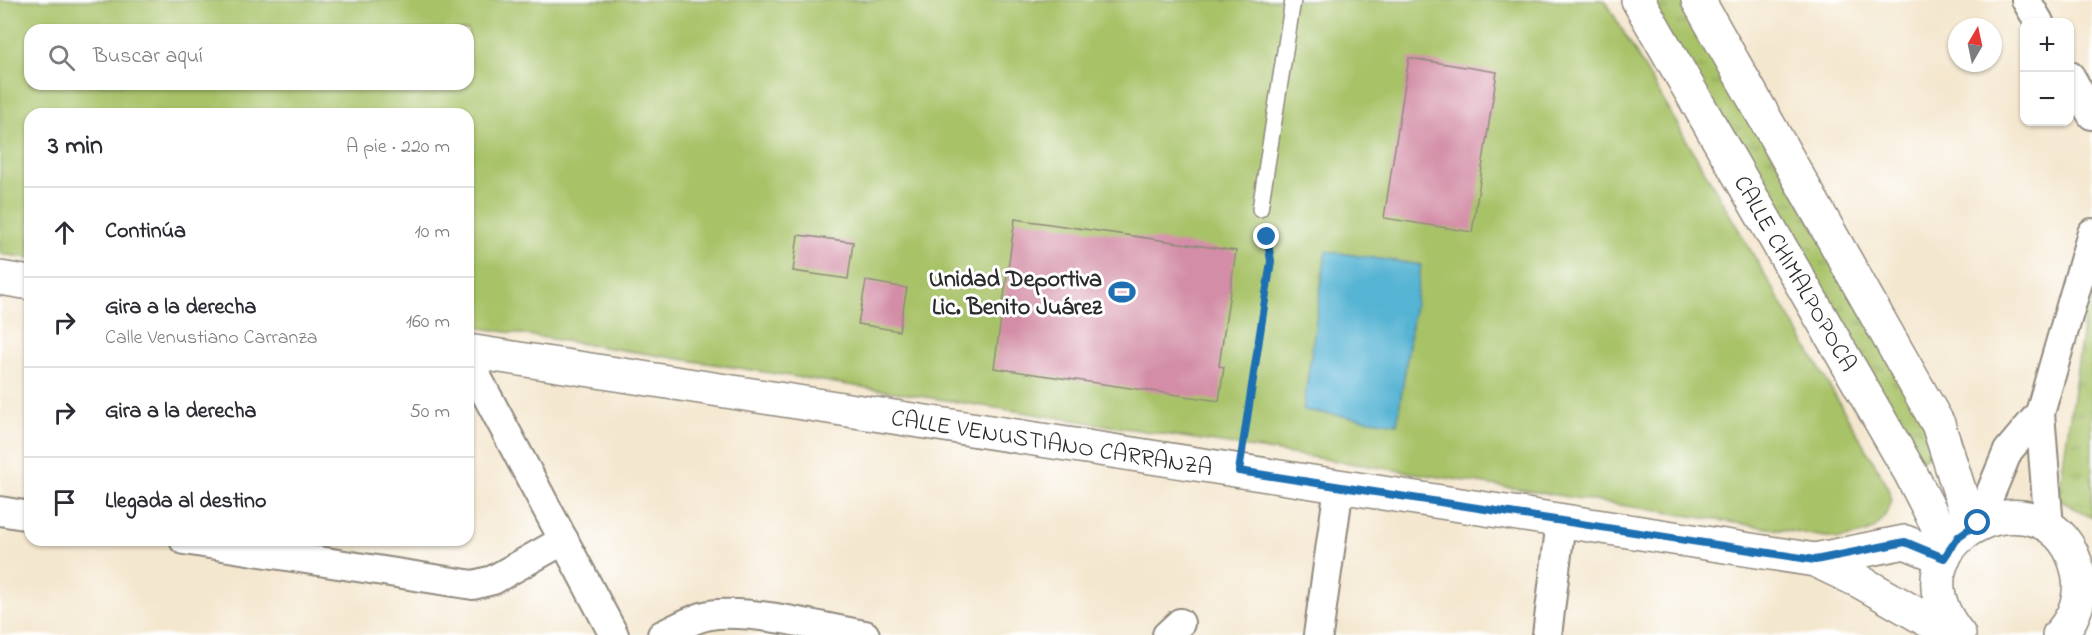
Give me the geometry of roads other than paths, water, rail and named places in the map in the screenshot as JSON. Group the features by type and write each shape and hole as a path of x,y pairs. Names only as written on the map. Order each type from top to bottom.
{"street":[{"name":"CALLE CHIMALPOPOCA","path":"1638,0 1910,472 1960,539"},
{"name":"CALLE CHIMALPOPOCA","path":"1698,0 1938,424 1960,539"},
{"path":"2026,0 2037,18"},
{"path":"2074,83 2092,115"},
{"path":"2049,528 2040,413 2092,233"},
{"path":"0,278 24,282"},
{"name":"CALLE VENUSTIANO CARRANZA","path":"474,352 1815,560 1859,581 1927,620 1954,629"},
{"path":"474,371 614,635"},
{"path":"1954,629 1942,608 1939,591 1960,539 2008,451 2040,413"},
{"path":"1318,635 1339,487"},
{"path":"0,511 24,515"},
{"path":"1960,539 1995,517 2014,516 2035,521 2049,528 2069,550 2085,593 2059,635"},
{"path":"1547,635 1561,521"},
{"name":"CALLE VENUSTIANO CARRANZA","path":"1815,560 1905,542 1960,539"},
{"path":"269,547 473,585 494,580 564,540"},
{"path":"662,635 698,618 718,614 755,617 865,635"}],"lane":[{"path":"1260,209 1293,0"}],"water":[{"path":"1326,251 1421,265 1397,424 1303,410"}],"place":[{"name":"Unidad Deportiva Lic. Benito Juárez","path":"1122,292"}]}
